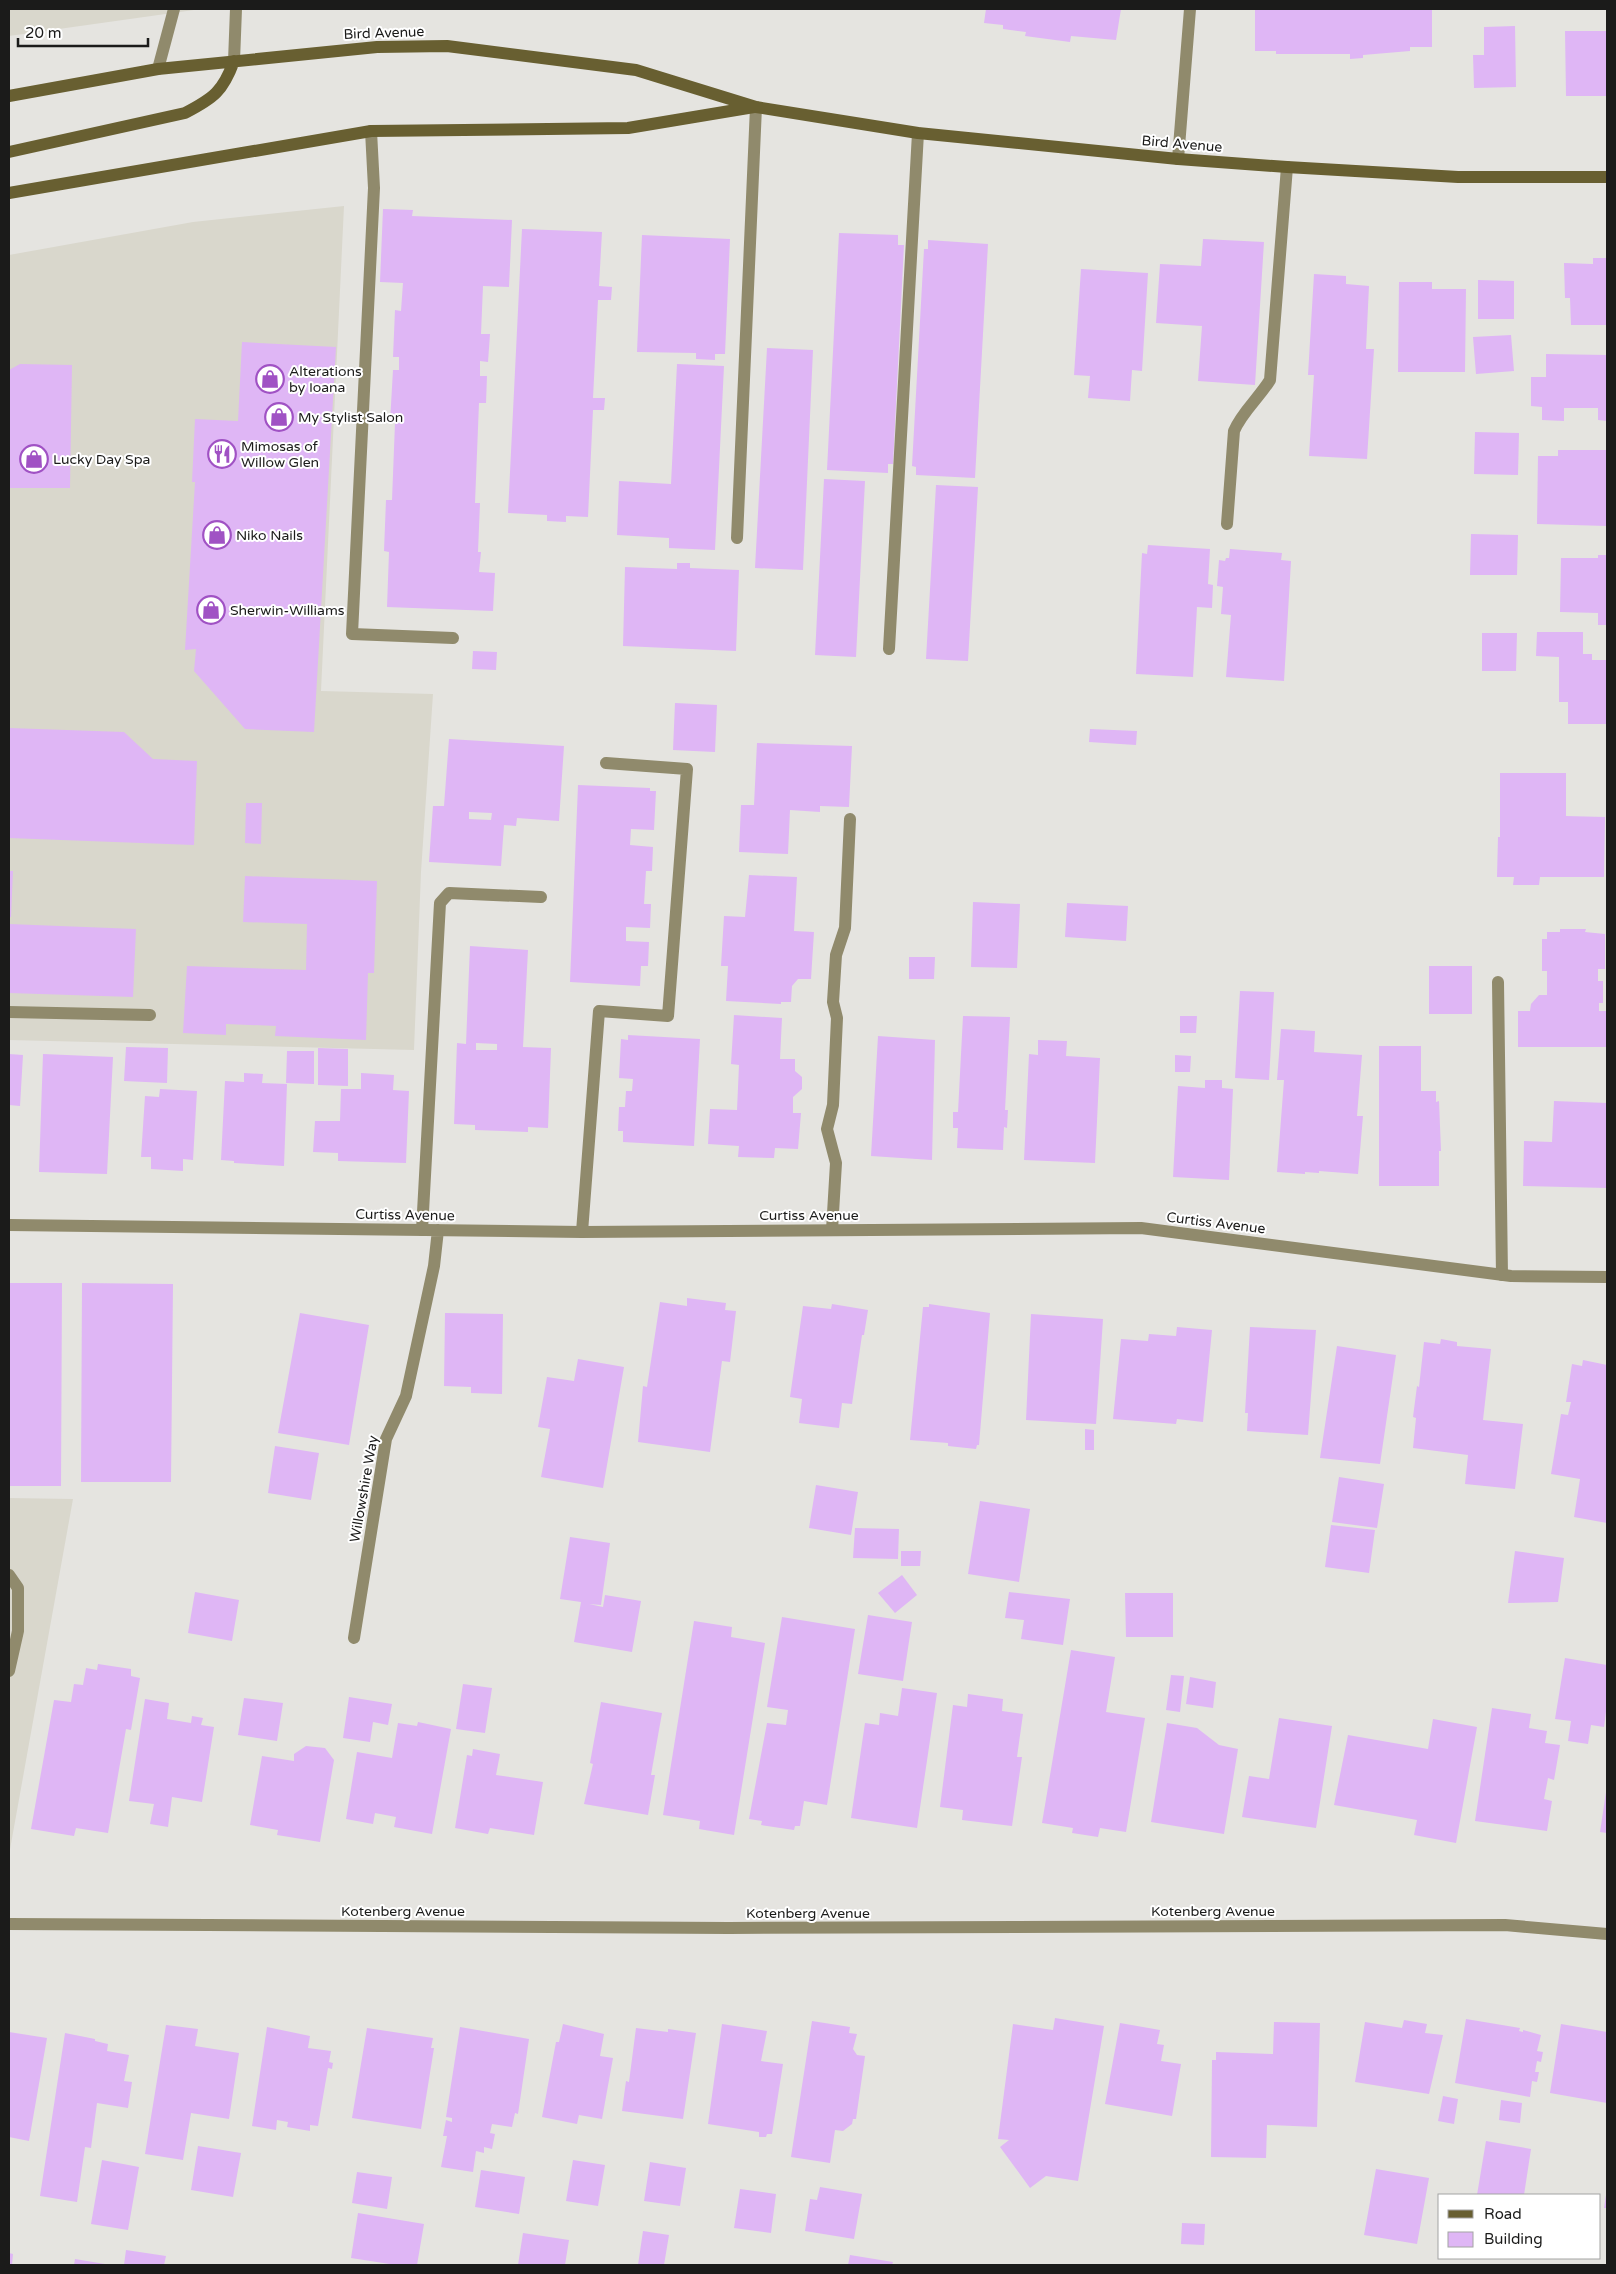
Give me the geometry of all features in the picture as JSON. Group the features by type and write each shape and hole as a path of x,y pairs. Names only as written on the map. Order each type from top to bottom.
{"main road":[{"name":"Bird Avenue","path":"9,96 158,69 234,60 377,47 447,46 636,70 756,107 918,133 1178,159 1287,167 1458,177 1607,178"},
{"path":"9,152 185,113 209,100 220,90 234,60"},
{"name":"Bird Avenue","path":"9,194 371,131 628,128 756,107"}],"street":[{"path":"158,69 174,9"},
{"path":"234,60 236,9"},
{"path":"1178,159 1190,9"},
{"path":"737,538 756,107"},
{"path":"371,131 374,188 352,634 453,638"},
{"path":"889,649 918,133"},
{"path":"1228,524 1234,431 1238,421 1259,398 1270,380 1287,167"},
{"path":"582,1232 599,1011 668,1016 687,769 606,763"},
{"path":"832,1230 836,1163 828,1128 832,1105 837,1018 833,1002 836,955 845,928 850,819"},
{"path":"422,1230 440,903 449,893 541,896"},
{"path":"1498,982 1502,1275"},
{"path":"9,1012 150,1015"},
{"name":"Curtiss Avenue","path":"9,1225 582,1232 1141,1228 1502,1275 1607,1276"},
{"name":"Willowshire Way","path":"354,1638 386,1439 406,1396 434,1266 438,1230"},
{"path":"9,1576 18,1588 18,1631 9,1671"},
{"name":"Kotenberg Avenue","path":"9,1924 709,1928 1505,1924 1607,1934"}],"shaded area":[{"path":"9,9 201,9 9,36"},
{"path":"344,206 321,691 433,694 421,872 414,1050 9,1040 9,255 193,222"},
{"path":"9,1498 73,1499 9,1855"}],"building":[{"path":"986,9 1121,9 1116,40 1071,36 1070,42 1025,36 1026,32 1003,29 1003,25 984,23"},
{"path":"1255,9 1432,9 1432,47 1410,47 1410,51 1363,55 1363,58 1350,59 1350,54 1276,54 1276,51 1255,51"},
{"path":"1515,26 1516,87 1474,88 1473,55 1484,55 1484,27"},
{"path":"1565,31 1607,31 1607,96 1566,96"},
{"path":"383,209 413,210 412,216 512,220 509,287 483,286 481,334 490,334 488,362 480,361 480,376 487,376 486,403 479,403 475,503 480,503 478,552 481,552 479,572 495,573 493,611 387,607 389,552 384,551 386,500 392,500 395,423 390,422 393,370 399,370 399,357 393,357 395,310 401,311 403,283 380,282"},
{"path":"522,229 602,232 599,286 612,287 611,300 598,300 593,398 605,398 604,410 593,410 588,517 566,516 566,522 547,521 547,515 508,513"},
{"path":"839,233 898,235 898,245 904,245 893,464 888,464 888,473 827,470"},
{"path":"642,235 730,239 725,354 715,354 715,360 696,359 696,353 637,352"},
{"path":"1203,239 1264,242 1255,385 1198,381 1202,326 1156,323 1160,264 1201,266"},
{"path":"928,240 988,244 975,478 916,475 916,467 912,466 924,249 928,249"},
{"path":"1593,258 1607,258 1607,325 1571,325 1570,298 1565,298 1564,263 1593,264"},
{"path":"1081,269 1148,273 1142,371 1132,370 1130,401 1088,398 1090,376 1074,375"},
{"path":"1314,274 1346,276 1346,284 1369,286 1366,349 1374,349 1367,459 1309,456 1314,375 1308,375"},
{"path":"1478,280 1514,281 1514,319 1478,319"},
{"path":"1399,282 1432,282 1432,289 1466,289 1465,372 1398,372"},
{"path":"1511,335 1514,371 1476,374 1473,337"},
{"path":"242,342 336,347 314,732 245,729 194,671 196,649 185,650 195,482 192,482 195,419 238,421"},
{"path":"767,348 813,350 803,570 755,568"},
{"path":"1546,354 1607,355 1607,421 1598,420 1598,408 1564,408 1564,421 1542,420 1542,407 1531,406 1531,377 1546,377"},
{"path":"20,364 72,365 70,488 9,488 9,370"},
{"path":"677,364 724,366 715,550 669,548 669,538 617,535 619,481 671,484"},
{"path":"1475,432 1519,433 1518,475 1474,474"},
{"path":"1558,450 1606,450 1607,526 1537,524 1538,456 1558,456"},
{"path":"824,479 865,481 856,657 815,655"},
{"path":"936,485 978,487 968,661 926,659"},
{"path":"1471,534 1518,535 1517,575 1470,575"},
{"path":"1148,545 1210,549 1208,584 1213,585 1212,608 1197,607 1193,677 1136,674 1142,553 1147,554"},
{"path":"1230,549 1282,553 1281,560 1291,561 1284,681 1226,677 1231,615 1221,614 1223,587 1217,586 1219,560 1225,561 1226,558 1229,558"},
{"path":"1598,555 1607,555 1607,625 1598,625 1598,613 1560,612 1561,558 1598,558"},
{"path":"677,563 690,563 690,568 739,570 736,651 623,646 625,567 677,569"},
{"path":"1537,632 1583,632 1583,654 1592,654 1592,660 1607,660 1607,724 1568,724 1568,702 1559,702 1559,657 1536,656"},
{"path":"1482,633 1517,633 1516,671 1482,671"},
{"path":"473,651 497,652 496,670 472,669"},
{"path":"675,703 717,705 715,752 673,750"},
{"path":"9,728 124,732 153,759 197,761 194,845 9,838"},
{"path":"1090,729 1137,731 1136,745 1089,742"},
{"path":"449,739 564,746 559,821 517,818 516,826 504,825 501,866 429,862 433,806 444,806","holes":["469,812 492,813 491,820 469,819"]},
{"path":"757,743 852,746 849,807 820,806 820,812 790,810 788,854 739,852 741,805 754,805"},
{"path":"1500,773 1566,773 1566,816 1605,817 1604,877 1540,877 1539,885 1513,885 1514,877 1497,877 1498,837 1500,837"},
{"path":"578,785 650,788 650,791 656,791 654,830 631,829 630,845 653,847 652,871 646,871 644,904 651,904 650,928 626,927 626,941 649,942 648,966 641,966 640,986 570,982"},
{"path":"246,803 262,803 261,844 245,843"},
{"path":"9,871 13,871 11,917 9,917"},
{"path":"749,875 797,877 794,931 814,932 811,979 798,979 792,986 791,1002 781,1002 781,1004 726,1001 728,966 721,966 724,916 745,917"},
{"path":"245,876 377,881 374,973 368,973 366,1040 275,1036 276,1026 226,1024 226,1035 183,1033 187,966 306,970 307,924 243,922"},
{"path":"973,902 1020,904 1017,968 971,967"},
{"path":"1067,903 1128,906 1126,941 1065,937"},
{"path":"9,924 136,929 133,997 9,993"},
{"path":"1560,929 1586,929 1585,932 1605,934 1605,969 1598,969 1598,981 1603,981 1603,1003 1599,1003 1599,1011 1607,1011 1607,1047 1518,1047 1518,1011 1530,1011 1531,1004 1539,995 1547,995 1547,971 1542,971 1542,939 1547,939 1547,932 1560,932"},
{"path":"470,946 528,950 523,1047 551,1048 548,1128 528,1127 528,1132 475,1130 475,1125 454,1124 457,1043 466,1044","holes":["476,1043 497,1044 497,1050 476,1050"]},
{"path":"909,957 935,957 934,979 909,979"},
{"path":"1429,966 1472,966 1472,1014 1429,1014"},
{"path":"1240,991 1274,992 1269,1080 1235,1078"},
{"path":"734,1015 782,1018 780,1059 795,1059 795,1071 802,1077 802,1089 793,1097 793,1113 801,1113 798,1149 775,1148 774,1158 738,1157 739,1146 708,1144 710,1109 737,1110 739,1065 731,1064"},
{"path":"963,1016 1010,1017 1005,1110 1008,1110 1007,1128 1004,1127 1003,1150 957,1148 958,1128 953,1128 953,1112 958,1112"},
{"path":"1180,1016 1197,1016 1196,1033 1180,1033"},
{"path":"1281,1029 1315,1031 1314,1052 1362,1055 1357,1116 1363,1116 1358,1174 1319,1171 1319,1173 1305,1172 1305,1174 1277,1172 1284,1080 1277,1080"},
{"path":"628,1035 700,1039 694,1146 623,1142 623,1131 618,1131 619,1107 625,1107 626,1091 632,1091 633,1079 619,1078 621,1039 628,1040"},
{"path":"878,1036 935,1040 932,1160 871,1156"},
{"path":"1038,1040 1067,1041 1066,1056 1100,1058 1095,1163 1024,1160 1029,1054 1038,1055"},
{"path":"1379,1046 1421,1046 1421,1091 1436,1091 1436,1102 1439,1101 1441,1151 1439,1151 1439,1186 1379,1186"},
{"path":"126,1047 168,1048 167,1083 124,1081"},
{"path":"318,1048 348,1049 348,1086 318,1085"},
{"path":"287,1051 314,1051 314,1084 286,1083"},
{"path":"9,1054 23,1055 20,1106 9,1105"},
{"path":"43,1054 113,1057 107,1174 39,1172"},
{"path":"1175,1055 1191,1056 1190,1072 1175,1072"},
{"path":"244,1073 263,1074 262,1083 287,1084 284,1166 234,1163 234,1161 221,1160 225,1081 244,1082"},
{"path":"361,1073 394,1075 393,1090 409,1091 406,1163 338,1161 338,1153 313,1152 315,1121 340,1121 341,1089 361,1089"},
{"path":"1205,1080 1222,1080 1222,1088 1233,1089 1229,1180 1173,1177 1178,1086 1205,1088"},
{"path":"160,1089 197,1091 193,1160 183,1159 183,1171 151,1169 151,1157 141,1157 145,1096 159,1097"},
{"path":"1554,1101 1607,1103 1607,1188 1523,1186 1524,1141 1552,1142"},
{"path":"9,1283 62,1283 61,1486 9,1486"},
{"path":"82,1283 173,1284 171,1482 81,1482"},
{"path":"687,1298 726,1303 725,1310 736,1311 730,1362 722,1361 710,1452 638,1442 643,1386 647,1387 660,1302 687,1306"},
{"path":"832,1304 868,1310 864,1335 862,1335 852,1404 842,1403 839,1428 799,1423 802,1399 790,1397 803,1306 831,1309"},
{"path":"929,1304 990,1313 979,1445 977,1445 976,1449 948,1446 948,1443 910,1440 923,1307 929,1307"},
{"path":"300,1313 369,1325 349,1445 278,1433"},
{"path":"445,1313 503,1314 502,1394 471,1393 471,1387 444,1386"},
{"path":"1031,1314 1103,1319 1096,1424 1026,1420"},
{"path":"1177,1327 1212,1330 1203,1422 1177,1419 1176,1424 1113,1419 1121,1339 1148,1341 1149,1334 1176,1336"},
{"path":"1250,1327 1316,1330 1308,1435 1247,1431 1248,1413 1245,1413"},
{"path":"1441,1339 1457,1342 1457,1346 1491,1349 1483,1420 1523,1424 1515,1489 1465,1484 1468,1455 1413,1448 1416,1418 1413,1417 1417,1386 1419,1387 1424,1342 1440,1344"},
{"path":"1337,1346 1396,1355 1380,1464 1320,1458"},
{"path":"578,1359 624,1367 603,1488 541,1477 550,1429 538,1427 547,1377 574,1381"},
{"path":"1583,1360 1607,1365 1607,1523 1574,1517 1580,1479 1551,1474 1561,1414 1568,1415 1571,1402 1566,1402 1572,1364 1582,1366"},
{"path":"1085,1429 1094,1430 1094,1450 1085,1450"},
{"path":"275,1446 319,1453 311,1500 268,1493"},
{"path":"1339,1477 1384,1484 1377,1528 1332,1522"},
{"path":"816,1485 858,1492 851,1535 809,1528"},
{"path":"980,1501 1030,1509 1019,1582 968,1574"},
{"path":"1331,1525 1375,1530 1369,1573 1325,1567"},
{"path":"855,1528 899,1529 898,1559 853,1558"},
{"path":"570,1537 610,1543 601,1605 589,1604 603,1607 605,1595 641,1601 632,1652 574,1642 581,1602 560,1599"},
{"path":"901,1551 921,1551 920,1566 901,1566"},
{"path":"1515,1551 1564,1558 1558,1602 1508,1603"},
{"path":"902,1575 917,1595 895,1613 878,1593"},
{"path":"195,1592 239,1600 232,1641 188,1633"},
{"path":"1009,1592 1070,1599 1063,1645 1021,1639 1024,1620 1005,1618"},
{"path":"1125,1593 1173,1593 1173,1637 1126,1637"},
{"path":"868,1615 912,1622 903,1681 858,1674"},
{"path":"782,1617 855,1629 827,1805 804,1801 800,1826 795,1826 794,1830 761,1825 762,1821 749,1819 767,1723 786,1725 788,1710 767,1707"},
{"path":"694,1621 732,1627 731,1637 765,1643 734,1835 699,1829 700,1821 663,1815"},
{"path":"1071,1650 1115,1657 1106,1712 1145,1718 1126,1832 1100,1828 1098,1837 1072,1833 1073,1828 1042,1823"},
{"path":"1565,1658 1607,1665 1607,1704 1604,1727 1591,1725 1588,1744 1568,1741 1571,1721 1555,1719"},
{"path":"98,1664 131,1669 131,1676 140,1678 131,1730 126,1729 108,1833 76,1828 74,1836 31,1829 54,1700 71,1702 74,1684 83,1685 86,1668 97,1670"},
{"path":"1171,1675 1184,1676 1180,1712 1166,1710"},
{"path":"1190,1677 1216,1682 1213,1708 1186,1704"},
{"path":"463,1684 492,1688 485,1733 456,1729"},
{"path":"902,1688 937,1693 917,1828 851,1818 865,1723 879,1725 880,1713 898,1716"},
{"path":"968,1694 1003,1699 1002,1711 1023,1714 1017,1757 1022,1757 1012,1826 962,1820 963,1810 940,1807 953,1705 967,1707"},
{"path":"349,1697 392,1704 388,1725 373,1722 370,1742 343,1738"},
{"path":"244,1698 283,1703 277,1741 238,1735"},
{"path":"145,1699 169,1703 167,1719 191,1723 192,1716 203,1718 201,1725 214,1727 202,1802 172,1797 168,1827 150,1824 154,1804 129,1801"},
{"path":"601,1702 662,1713 651,1775 655,1775 648,1815 584,1804 593,1764 590,1763"},
{"path":"1492,1708 1531,1714 1529,1728 1547,1731 1545,1743 1560,1745 1554,1780 1548,1778 1544,1799 1552,1801 1547,1831 1475,1821"},
{"path":"1279,1718 1332,1726 1316,1828 1242,1817 1249,1776 1269,1779"},
{"path":"1433,1719 1477,1727 1456,1843 1414,1835 1417,1820 1334,1805 1348,1735 1428,1749"},
{"path":"418,1722 451,1729 432,1834 394,1827 396,1817 375,1813 373,1824 346,1819 357,1752 392,1758 398,1723 417,1726"},
{"path":"1167,1723 1197,1728 1219,1745 1238,1749 1224,1834 1151,1822"},
{"path":"306,1746 325,1748 334,1760 320,1842 277,1835 278,1830 250,1825 262,1756 294,1761 294,1754"},
{"path":"473,1749 500,1754 496,1775 543,1782 534,1835 490,1828 488,1834 455,1828 467,1755 472,1756"},
{"path":"1607,1793 1607,1833 1600,1832"},
{"path":"1055,2018 1104,2026 1078,2181 1046,2176 1030,2188 1000,2147 1009,2140 998,2139 1013,2024 1053,2030"},
{"path":"1466,2019 1520,2028 1519,2031 1523,2032 1523,2030 1541,2035 1537,2051 1543,2052 1541,2062 1537,2061 1535,2072 1539,2072 1537,2082 1532,2081 1530,2097 1455,2083"},
{"path":"1404,2020 1427,2024 1425,2033 1443,2035 1429,2094 1355,2082 1365,2022 1402,2028"},
{"path":"812,2021 850,2027 849,2033 857,2034 853,2049 857,2055 865,2056 856,2119 853,2119 852,2124 843,2131 835,2130 830,2163 791,2157"},
{"path":"1274,2022 1320,2023 1317,2127 1267,2125 1266,2158 1211,2157 1212,2060 1216,2060 1216,2052 1273,2054"},
{"path":"1120,2023 1160,2030 1157,2044 1164,2045 1161,2061 1181,2064 1172,2116 1105,2104"},
{"path":"563,2024 604,2034 600,2056 613,2058 602,2119 579,2115 577,2124 542,2117 556,2042 559,2042"},
{"path":"722,2024 767,2031 761,2061 783,2064 772,2134 767,2134 766,2137 759,2137 759,2132 708,2124"},
{"path":"1561,2024 1607,2032 1607,2103 1550,2093"},
{"path":"166,2025 198,2029 195,2046 239,2053 229,2119 191,2113 183,2160 145,2154"},
{"path":"267,2027 310,2036 308,2048 331,2051 329,2062 333,2063 332,2069 328,2068 318,2126 310,2125 310,2131 287,2127 288,2122 277,2120 276,2130 252,2126"},
{"path":"460,2027 529,2039 518,2114 515,2113 512,2127 492,2124 490,2133 495,2134 492,2149 484,2147 484,2153 476,2151 473,2172 441,2167 447,2136 443,2136 446,2120 452,2122 452,2118 446,2117"},
{"path":"367,2028 433,2038 431,2048 434,2048 421,2129 352,2118"},
{"path":"636,2028 668,2032 668,2029 696,2033 683,2119 622,2111 626,2081 629,2082"},
{"path":"9,2032 47,2038 29,2141 9,2137"},
{"path":"65,2033 95,2039 95,2041 108,2044 107,2051 129,2055 124,2081 132,2082 128,2108 97,2103 91,2148 85,2147 77,2202 40,2196"},
{"path":"1443,2096 1458,2099 1454,2124 1438,2121"},
{"path":"1501,2100 1522,2103 1520,2123 1499,2120"},
{"path":"1486,2141 1531,2149 1524,2194 1477,2194"},
{"path":"198,2146 241,2153 233,2197 191,2190"},
{"path":"102,2160 139,2167 128,2230 91,2224"},
{"path":"573,2160 605,2165 598,2206 566,2201"},
{"path":"650,2162 686,2168 680,2206 644,2201"},
{"path":"1376,2169 1429,2178 1417,2244 1364,2235"},
{"path":"481,2170 525,2177 519,2214 475,2207"},
{"path":"357,2172 392,2177 387,2209 352,2203"},
{"path":"820,2187 862,2194 854,2239 805,2231 810,2199 817,2200"},
{"path":"740,2189 776,2194 771,2233 734,2228"},
{"path":"1606,2195 1607,2208 1604,2208"},
{"path":"358,2213 424,2224 417,2265 396,2265 351,2258"},
{"path":"1182,2223 1205,2224 1204,2245 1181,2244"},
{"path":"643,2231 669,2235 664,2265 638,2265"},
{"path":"523,2233 569,2240 565,2265 518,2265"},
{"path":"126,2250 166,2256 164,2265 124,2265"},
{"path":"9,2253 13,2254 12,2265 9,2265"},
{"path":"850,2255 893,2262 892,2265 848,2265"},
{"path":"75,2259 105,2264 105,2265 74,2265"}],"place":[{"name":"Alterations by Ioana","path":"270,379"},
{"name":"My Stylist Salon","path":"279,417"},
{"name":"Mimosas of Willow Glen","path":"222,454"},
{"name":"Lucky Day Spa","path":"34,459"},
{"name":"Niko Nails","path":"217,535"},
{"name":"Sherwin-Williams","path":"211,610"}]}
